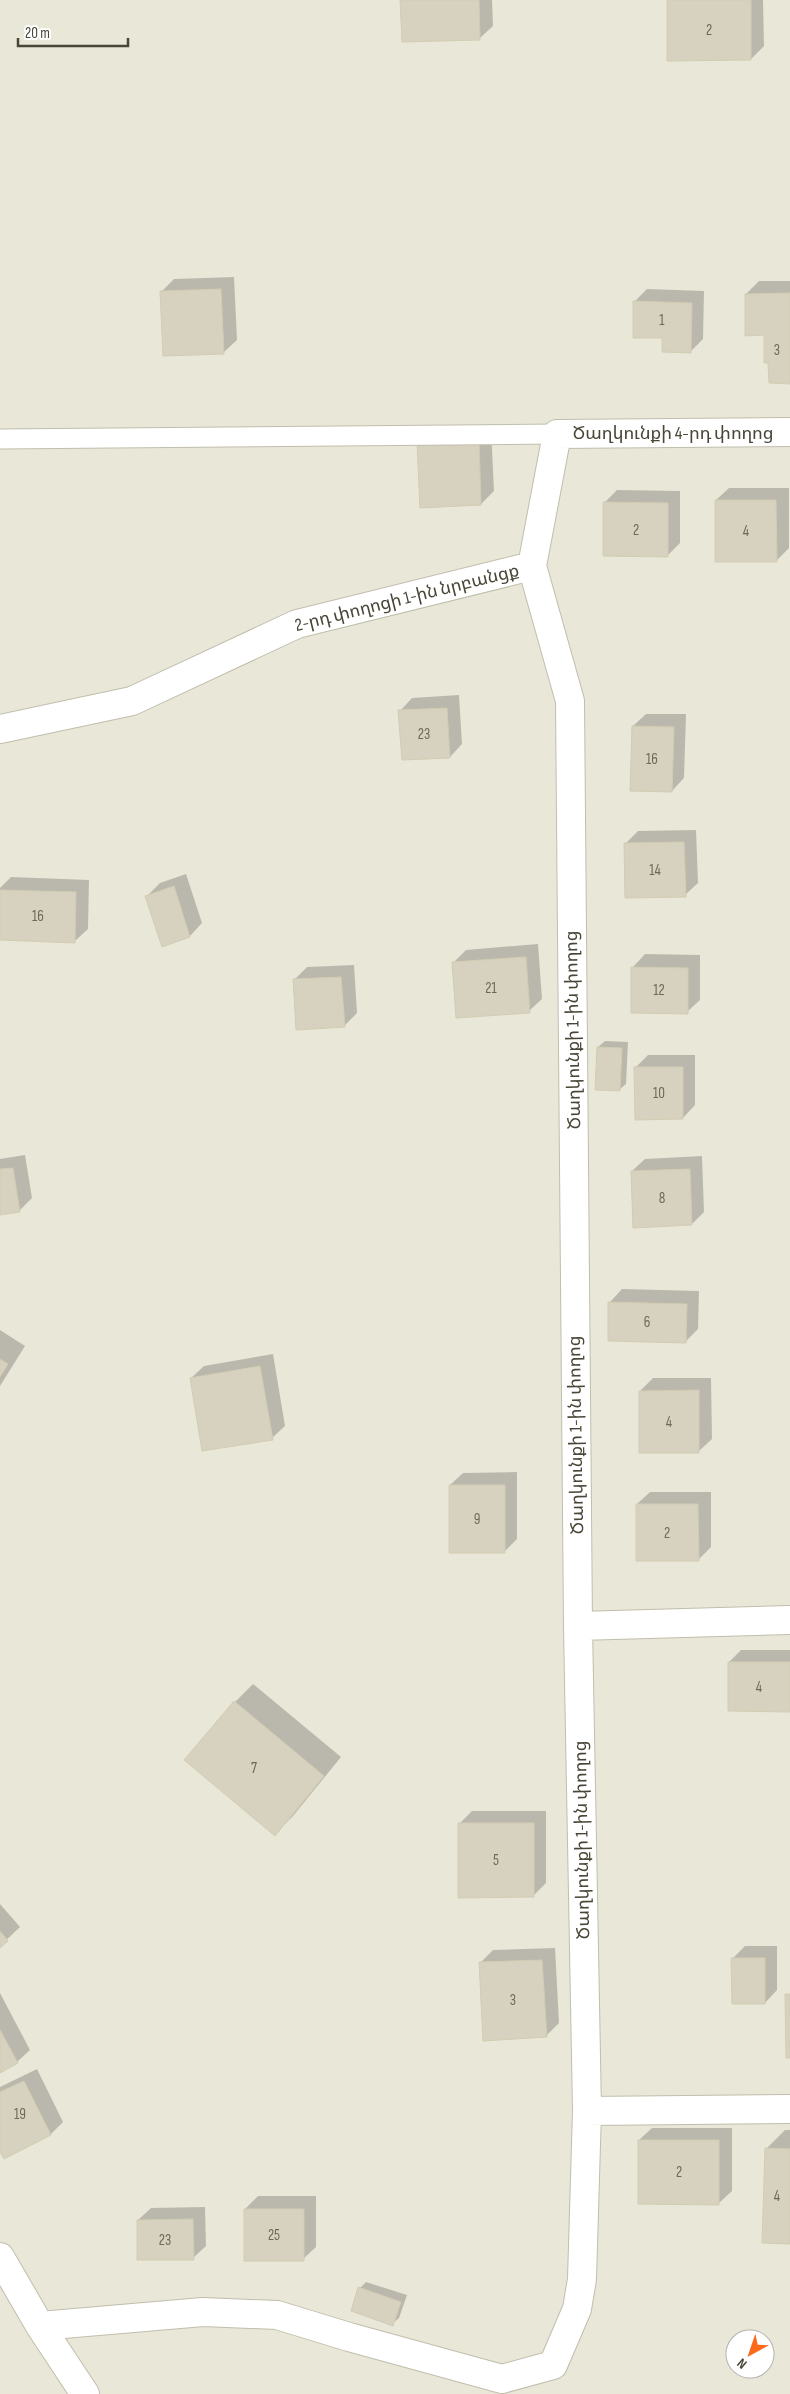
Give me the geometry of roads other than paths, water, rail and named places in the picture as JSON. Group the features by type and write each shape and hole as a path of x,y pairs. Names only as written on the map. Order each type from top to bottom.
{"street":[{"name":"Ծաղկունքի 4-րդ փողոց","path":"556,434 790,432"},
{"path":"532,566 556,434"},
{"name":"2-րդ փողոցի 1-ին նրբանցք","path":"0,729 132,701 297,624 532,566"},
{"name":"Ծաղկունքի 1-ին փողոց","path":"40,2326 202,2312 277,2315 502,2379 553,2365 577,2309 582,2279 587,2111 578,1626 570,701 532,566"},
{"path":"578,1626 790,1620"},
{"path":"587,2111 790,2108"},
{"path":"0,2257 40,2326 85,2394"}],"lane":[{"path":"0,439 556,434"}]}
